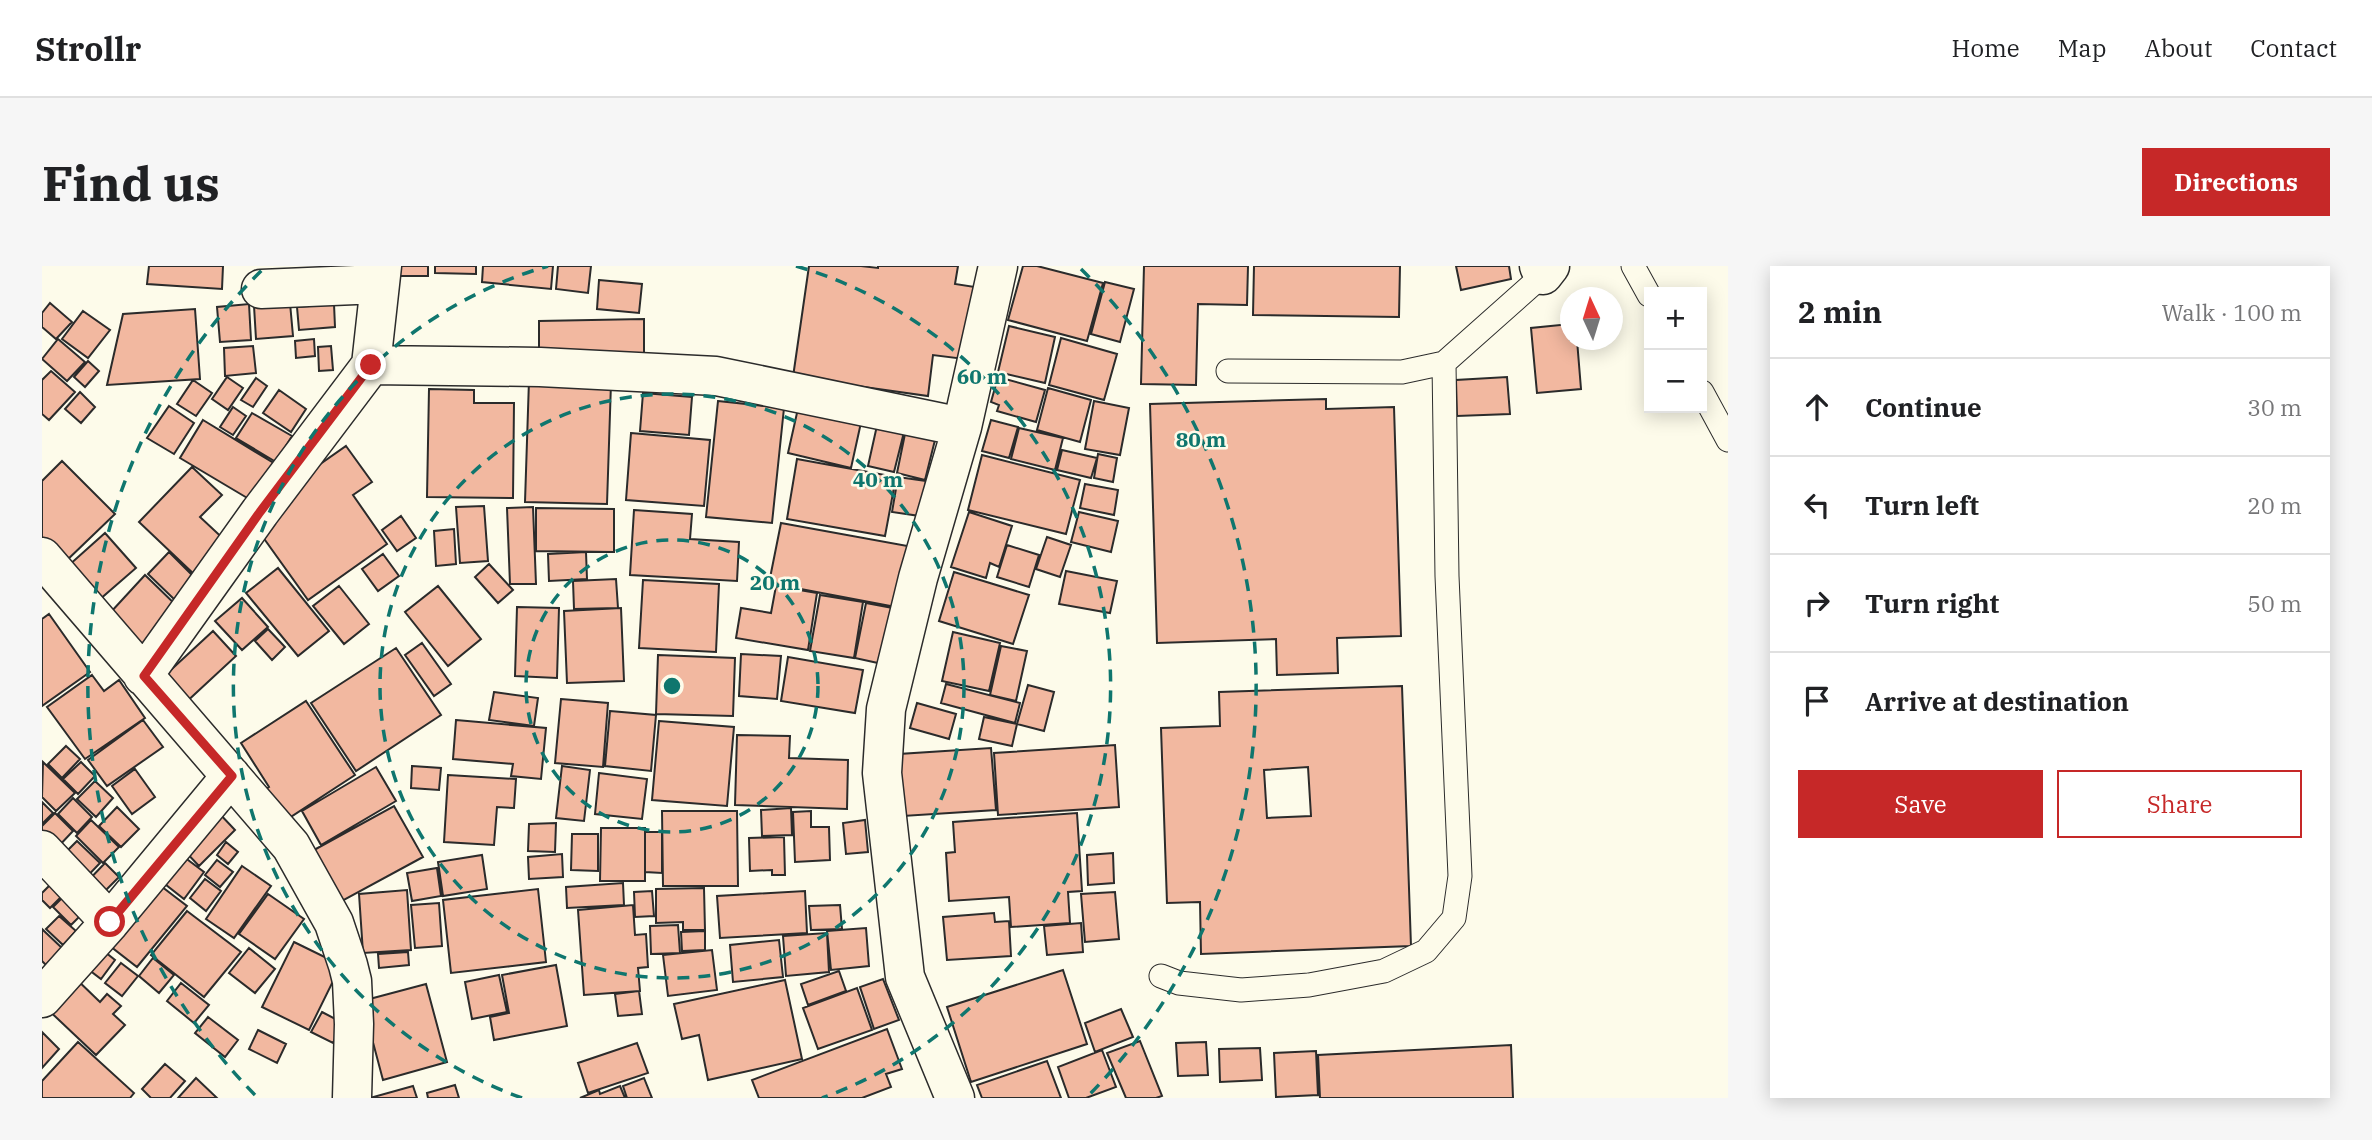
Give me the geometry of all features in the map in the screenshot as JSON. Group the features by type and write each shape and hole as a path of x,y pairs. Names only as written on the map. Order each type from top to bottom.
{"street":[{"path":"955,1098 905,977 881,773 887,709 918,578 962,427 998,266"},
{"path":"144,676 260,512 371,365 381,275 261,289"},
{"path":"371,365 540,367 716,376 962,427"},
{"path":"42,557 291,846 334,923 352,981 352,1098"},
{"path":"42,999 232,776"},
{"path":"42,850 110,922"}],"lane":[{"path":"1633,266 1645,287"},
{"path":"1228,371 1402,372 1444,363 1544,269"},
{"path":"1161,976 1179,983 1241,990 1309,985 1384,971 1426,951 1454,918 1460,876 1447,576 1444,363"},
{"path":"1707,400 1728,440"}],"building":[{"path":"149,266 223,266 222,289 147,284"},
{"path":"392,266 428,266 428,276 392,276"},
{"path":"435,266 476,266 476,274 435,273"},
{"path":"483,266 553,266 551,289 482,282"},
{"path":"558,266 591,266 588,293 556,289"},
{"path":"809,266 958,266 955,284 975,287 964,359 933,355 928,396 793,377"},
{"path":"1023,266 1037,266 1103,283 1087,341 1008,320"},
{"path":"1144,266 1248,266 1247,305 1198,304 1196,385 1141,384"},
{"path":"1254,266 1400,266 1399,317 1253,315"},
{"path":"1456,266 1509,266 1511,279 1461,290"},
{"path":"599,280 642,284 639,313 597,309"},
{"path":"1105,282 1134,289 1120,342 1091,334"},
{"path":"50,303 72,322 56,339 42,327 42,313"},
{"path":"290,303 293,336 256,339 254,306"},
{"path":"249,304 251,340 220,342 217,307"},
{"path":"334,304 335,327 299,330 297,307"},
{"path":"195,309 200,379 107,385 123,314"},
{"path":"83,311 110,330 88,358 62,339"},
{"path":"644,319 644,362 539,364 539,321"},
{"path":"1560,325 1560,350 1578,350 1581,389 1537,393 1531,328"},
{"path":"1009,326 1055,337 1045,383 998,372"},
{"path":"1061,338 1117,354 1104,400 1049,385"},
{"path":"58,339 85,362 67,381 42,359"},
{"path":"314,339 315,356 296,358 295,341"},
{"path":"253,346 256,373 225,376 224,348"},
{"path":"331,346 333,370 319,371 318,347"},
{"path":"88,361 99,371 85,387 74,377"},
{"path":"51,371 75,392 49,420 42,414 42,380"},
{"path":"227,377 243,388 228,410 212,399"},
{"path":"998,377 1045,390 1036,422 997,411 999,405 991,402"},
{"path":"1507,377 1510,414 1457,416 1456,380"},
{"path":"256,378 267,386 253,407 241,400"},
{"path":"193,380 212,393 196,416 177,404"},
{"path":"529,380 611,383 607,504 525,502"},
{"path":"1048,388 1091,400 1080,442 1037,430"},
{"path":"429,389 474,390 474,403 514,403 513,498 427,497"},
{"path":"279,390 306,409 291,432 263,413"},
{"path":"80,392 95,407 81,423 65,409"},
{"path":"643,393 692,397 689,435 640,431"},
{"path":"1326,399 1326,409 1394,407 1401,636 1337,638 1338,673 1277,675 1276,639 1157,643 1150,404"},
{"path":"718,401 784,408 772,523 706,517"},
{"path":"1094,401 1129,408 1120,455 1085,449"},
{"path":"799,404 862,418 851,468 788,453"},
{"path":"169,406 194,423 174,454 147,438"},
{"path":"233,407 246,416 233,435 220,427"},
{"path":"252,413 292,436 276,462 236,438"},
{"path":"203,420 277,465 254,502 180,458"},
{"path":"991,420 1018,427 1009,458 982,451"},
{"path":"878,421 905,428 894,472 868,466"},
{"path":"1019,428 1063,438 1055,470 1011,459"},
{"path":"906,429 936,436 925,480 897,473"},
{"path":"631,433 710,440 704,506 626,500"},
{"path":"346,446 372,482 353,495 387,544 308,600 260,533 289,486"},
{"path":"1062,450 1097,458 1091,478 1057,470"},
{"path":"1098,454 1117,458 1113,482 1094,478"},
{"path":"982,455 1080,480 1066,534 968,510"},
{"path":"797,459 896,477 885,536 787,519"},
{"path":"62,461 115,514 64,563 42,541 42,481"},
{"path":"192,467 222,495 200,517 229,544 197,577 139,522"},
{"path":"898,477 926,481 920,516 892,512"},
{"path":"1085,484 1118,490 1114,515 1080,508"},
{"path":"484,506 488,561 460,563 456,507"},
{"path":"533,507 536,584 510,584 507,508"},
{"path":"536,508 614,509 614,552 536,551"},
{"path":"634,510 692,514 690,539 739,542 737,581 630,575"},
{"path":"969,512 1012,526 999,567 990,563 986,578 951,567"},
{"path":"1079,512 1118,521 1111,552 1071,542"},
{"path":"401,516 416,538 397,551 382,530"},
{"path":"781,523 913,547 901,608 769,583"},
{"path":"454,529 456,564 436,566 434,531"},
{"path":"105,533 136,568 99,600 68,566"},
{"path":"1047,537 1071,545 1060,577 1036,569"},
{"path":"1007,545 1039,555 1029,587 997,577"},
{"path":"169,552 196,579 176,601 148,574"},
{"path":"586,552 587,579 549,581 548,554"},
{"path":"383,554 399,576 378,591 362,569"},
{"path":"489,564 513,590 498,603 475,577"},
{"path":"278,568 329,631 298,656 246,593"},
{"path":"1066,571 1117,581 1110,613 1059,604"},
{"path":"954,572 1029,595 1013,644 939,621"},
{"path":"145,575 180,609 144,646 110,613"},
{"path":"616,579 618,608 574,609 573,581"},
{"path":"643,580 719,584 716,652 639,648"},
{"path":"339,586 369,624 344,644 313,606"},
{"path":"438,586 481,639 448,666 405,612"},
{"path":"776,586 817,593 808,650 736,638 741,608 771,613"},
{"path":"820,595 863,602 854,658 810,651"},
{"path":"242,598 268,627 242,650 215,621"},
{"path":"866,603 898,609 887,665 855,658"},
{"path":"517,607 559,608 557,678 515,676"},
{"path":"621,608 624,681 567,683 564,611"},
{"path":"49,614 90,672 42,706 42,619"},
{"path":"268,629 285,647 272,660 255,641"},
{"path":"213,631 236,656 183,705 160,680"},
{"path":"953,632 1000,643 989,691 942,681"},
{"path":"422,643 451,684 434,696 405,655"},
{"path":"1001,646 1027,651 1016,701 990,695"},
{"path":"396,648 441,715 356,771 311,703"},
{"path":"741,654 781,656 777,699 739,696"},
{"path":"658,655 735,658 733,716 656,714"},
{"path":"788,657 863,670 855,713 781,701"},
{"path":"92,675 104,691 119,680 145,718 85,759 47,707"},
{"path":"946,684 1020,703 1015,723 941,703"},
{"path":"1028,685 1054,692 1044,731 1017,724"},
{"path":"1402,686 1411,946 1201,954 1200,902 1167,903 1161,728 1220,726 1219,692","holes":["1308,767 1311,816 1267,818 1264,770"]},
{"path":"494,692 538,698 534,726 489,720"},
{"path":"561,699 608,703 603,767 555,763"},
{"path":"306,701 355,775 286,820 241,743"},
{"path":"917,703 956,714 949,739 910,728"},
{"path":"610,711 656,715 651,771 605,766"},
{"path":"984,717 1017,724 1012,746 979,739"},
{"path":"143,720 163,747 107,786 88,760"},
{"path":"456,720 546,728 541,779 511,776 513,764 453,759"},
{"path":"659,721 734,727 727,806 652,800"},
{"path":"737,735 790,736 789,758 848,760 847,809 735,805"},
{"path":"1115,745 1119,807 998,815 994,753"},
{"path":"66,746 80,759 62,778 48,764"},
{"path":"991,748 996,810 903,816 899,754"},
{"path":"43,762 75,793 56,811 42,797"},
{"path":"81,762 95,776 78,794 63,779"},
{"path":"412,766 441,768 439,790 411,788"},
{"path":"562,766 590,770 584,821 556,818"},
{"path":"376,767 396,801 321,845 302,811"},
{"path":"135,769 155,797 132,814 112,786"},
{"path":"599,773 647,779 642,819 595,814"},
{"path":"448,775 516,779 514,808 497,807 494,845 444,842"},
{"path":"95,781 113,798 96,817 77,799"},
{"path":"73,798 92,817 77,833 58,814"},
{"path":"42,802 53,813 42,824"},
{"path":"394,806 423,857 342,901 314,850"},
{"path":"117,807 139,829 121,847 99,826"},
{"path":"791,808 792,835 762,836 761,810"},
{"path":"217,811 235,830 199,866 181,847"},
{"path":"662,811 737,811 738,886 663,886"},
{"path":"811,811 811,827 829,827 830,860 795,862 793,812"},
{"path":"55,813 73,831 56,849 42,836 42,826"},
{"path":"1077,813 1082,891 1068,892 1070,923 1011,927 1009,897 949,901 946,853 955,852 953,822"},
{"path":"91,820 119,847 103,863 76,836"},
{"path":"865,820 868,852 846,854 843,823"},
{"path":"556,823 555,852 528,851 529,824"},
{"path":"601,828 645,828 645,881 600,881"},
{"path":"645,832 662,832 662,873 645,872"},
{"path":"572,834 598,834 598,871 571,870"},
{"path":"784,837 785,875 772,875 772,870 750,871 749,838"},
{"path":"77,841 100,863 78,886 60,858"},
{"path":"226,842 238,852 228,864 217,855"},
{"path":"176,851 204,872 184,899 156,877"},
{"path":"1113,853 1114,883 1088,885 1087,855"},
{"path":"562,854 563,877 529,879 528,857"},
{"path":"482,855 487,889 443,896 438,862"},
{"path":"217,860 233,872 220,887 205,875"},
{"path":"105,863 119,877 97,899 83,886"},
{"path":"242,866 271,886 234,938 206,919"},
{"path":"437,868 441,896 412,901 407,873"},
{"path":"57,878 69,889 50,908 42,900 42,893"},
{"path":"205,879 221,891 206,911 190,898"},
{"path":"153,880 187,906 137,967 101,939"},
{"path":"623,883 624,905 567,908 566,887"},
{"path":"704,888 705,930 683,930 683,922 656,923 656,889"},
{"path":"538,889 546,962 451,973 443,900"},
{"path":"407,890 411,950 363,953 359,894"},
{"path":"69,891 87,909 71,925 53,907"},
{"path":"652,891 654,916 635,917 634,892"},
{"path":"805,891 807,933 720,938 717,896"},
{"path":"1115,892 1119,939 1085,942 1081,894"},
{"path":"268,894 304,919 275,959 239,934"},
{"path":"439,903 442,946 415,948 411,905"},
{"path":"633,905 635,935 646,934 648,967 638,968 640,991 584,995 578,910"},
{"path":"840,905 842,929 811,930 809,906"},
{"path":"187,911 241,952 204,997 151,955"},
{"path":"994,913 995,922 1009,921 1011,956 947,960 943,917"},
{"path":"59,916 76,931 63,945 46,929"},
{"path":"1081,923 1083,952 1047,955 1044,926"},
{"path":"678,925 680,953 651,954 650,926"},
{"path":"866,928 869,966 831,970 827,931"},
{"path":"42,929 62,948 46,965 42,961"},
{"path":"705,931 705,950 682,951 681,932"},
{"path":"827,933 829,972 786,976 783,936"},
{"path":"779,940 783,977 733,982 730,945"},
{"path":"294,942 341,965 309,1030 262,1007"},
{"path":"95,944 115,960 101,979 80,963"},
{"path":"249,948 275,969 255,993 229,973"},
{"path":"712,950 717,990 668,996 663,955"},
{"path":"408,952 409,965 379,968 378,954"},
{"path":"153,958 174,975 159,993 139,976"},
{"path":"121,963 138,976 122,996 105,983"},
{"path":"556,965 567,1026 494,1040 490,1017 509,1013 502,975"},
{"path":"1063,970 1087,1044 971,1082 947,1007"},
{"path":"839,971 846,991 808,1005 801,984"},
{"path":"71,974 100,1002 107,994 121,1006 113,1014 125,1025 96,1055 42,1004"},
{"path":"499,975 507,1012 472,1019 465,982"},
{"path":"883,979 899,1020 874,1029 860,987"},
{"path":"785,980 802,1059 708,1080 699,1035 682,1039 674,1004"},
{"path":"181,983 209,1005 194,1023 167,1001"},
{"path":"426,984 447,1062 383,1080 362,1001"},
{"path":"857,988 872,1030 818,1049 803,1008"},
{"path":"639,991 642,1014 618,1016 615,994"},
{"path":"1121,1009 1133,1037 1095,1052 1085,1023"},
{"path":"322,1012 343,1023 333,1043 311,1032"},
{"path":"208,1017 238,1040 225,1057 195,1033"},
{"path":"887,1029 902,1069 886,1074 891,1087 862,1098 759,1098 752,1080"},
{"path":"258,1030 286,1044 277,1063 249,1049"},
{"path":"42,1032 59,1049 42,1068"},
{"path":"1140,1041 1162,1096 1126,1098 1107,1053"},
{"path":"78,1042 134,1093 130,1098 42,1098 42,1081"},
{"path":"1206,1042 1208,1075 1178,1076 1176,1043"},
{"path":"637,1043 648,1073 588,1093 578,1063"},
{"path":"1511,1045 1513,1098 1320,1098 1318,1055"},
{"path":"1260,1048 1262,1080 1220,1082 1219,1049"},
{"path":"1102,1050 1116,1087 1086,1098 1069,1098 1058,1067"},
{"path":"1316,1051 1318,1095 1276,1097 1274,1053"},
{"path":"1047,1061 1061,1098 982,1098 977,1085"},
{"path":"165,1064 185,1081 170,1098 151,1098 142,1089"},
{"path":"196,1078 217,1098 178,1098"},
{"path":"644,1078 652,1098 627,1098 623,1086"},
{"path":"455,1085 459,1098 428,1098 427,1093"},
{"path":"413,1086 417,1098 370,1098"},
{"path":"620,1086 625,1098 580,1098 599,1090 600,1094"}],"route":[{"path":"110,922 232,776 144,676 260,512 371,365"}]}
